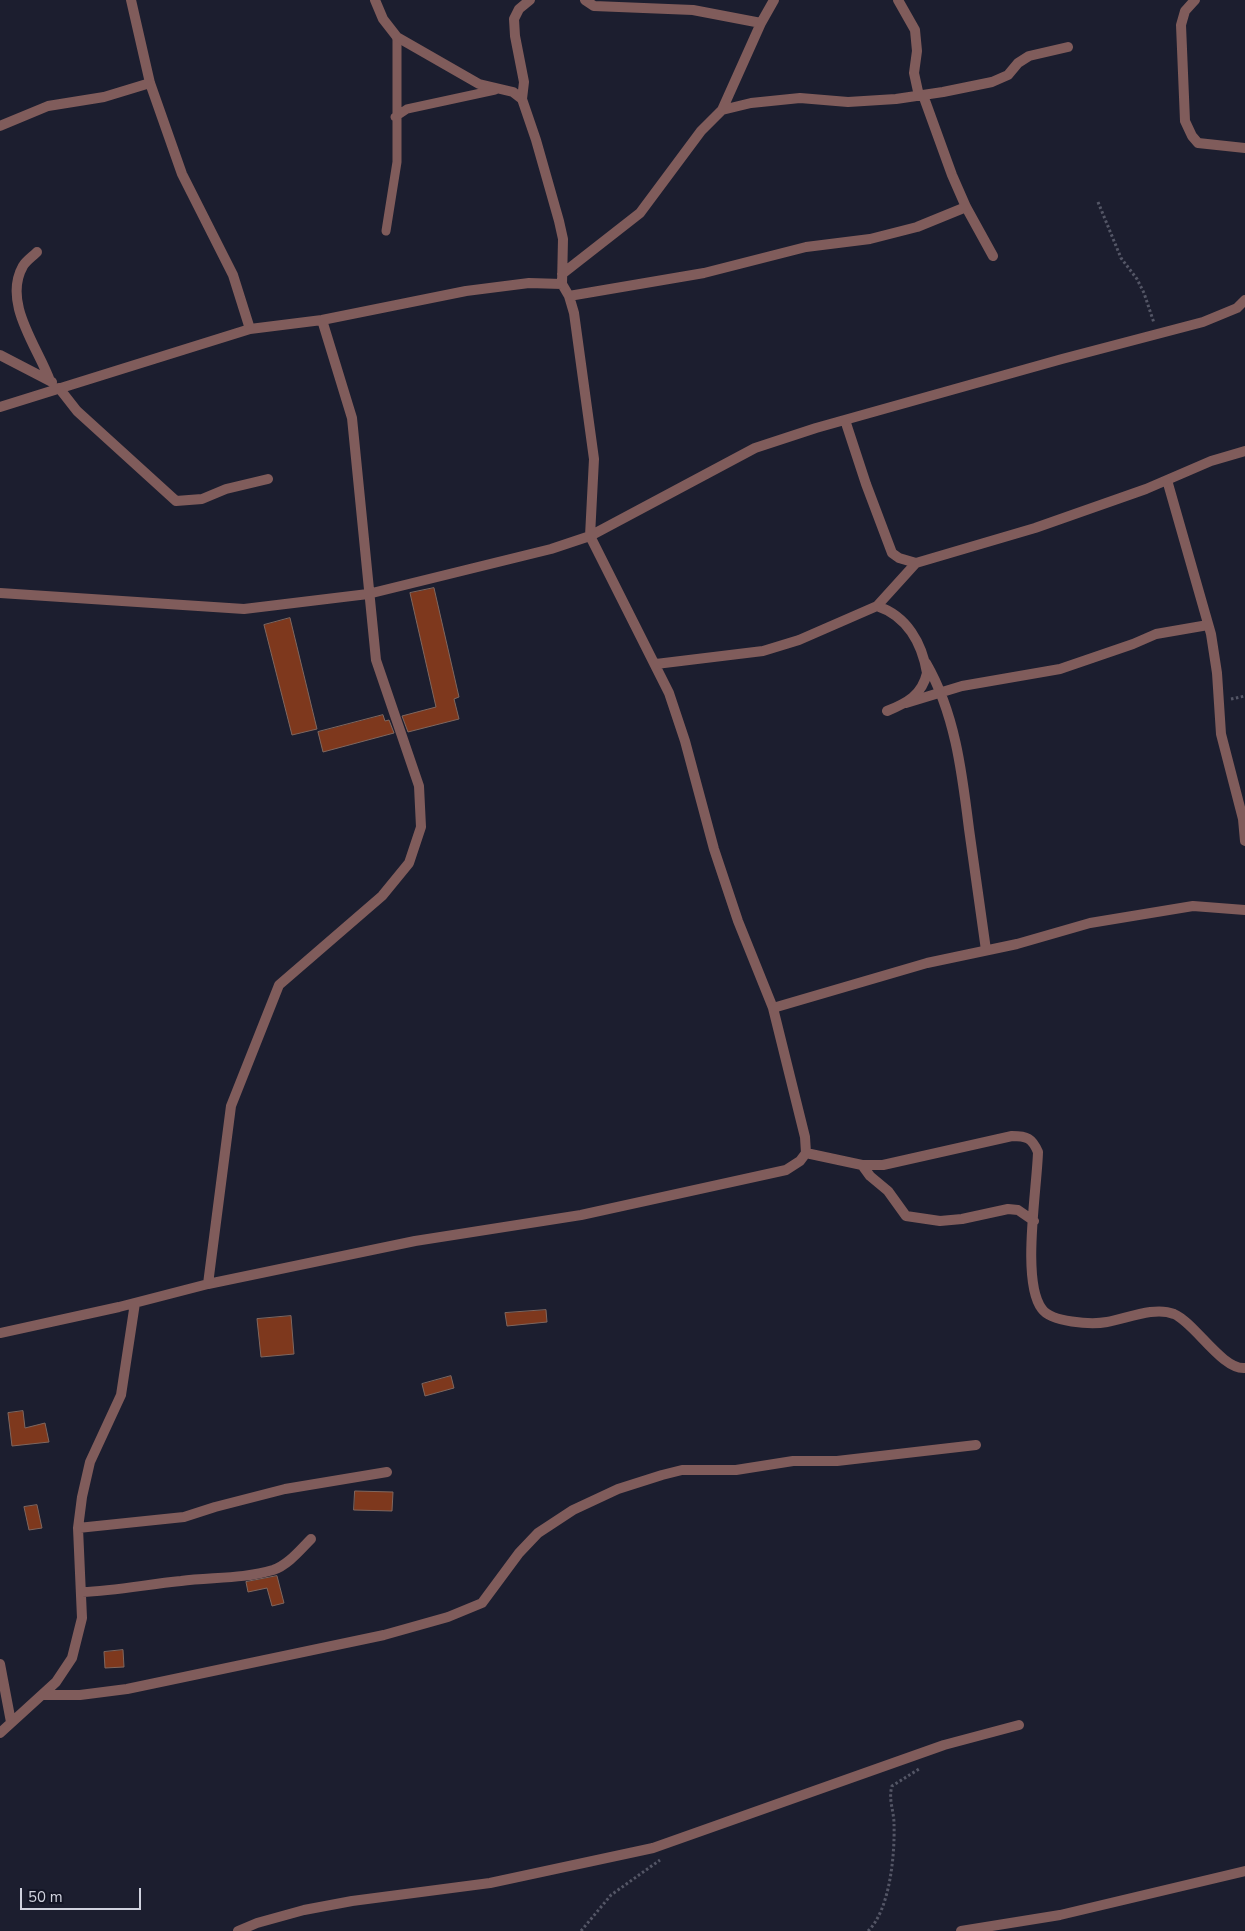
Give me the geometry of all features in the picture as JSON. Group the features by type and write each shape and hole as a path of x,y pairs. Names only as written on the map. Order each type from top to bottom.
{"street":[{"path":"131,0 150,83 182,174 233,275 250,329"},
{"path":"375,0 383,19 397,37 479,84 496,90 513,92 522,99"},
{"path":"0,1333 135,1303 208,1284 415,1241 581,1215 786,1170 800,1161 806,1153 805,1137 773,1008 738,920 714,850 685,741 669,693 590,536 594,459 574,314 562,279 563,239 536,140 522,99 524,82 514,19 519,9 530,0"},
{"path":"584,0 594,6 693,10 761,23"},
{"path":"0,407 250,329 322,320 466,291 562,279 640,213 700,131 722,110 761,23 774,0"},
{"path":"898,0 915,30 917,51 914,73 921,95 966,208 993,256"},
{"path":"1195,0 1185,11 1181,24 1185,121 1192,136 1198,143 1245,148"},
{"path":"722,110 751,103 800,98 848,102 921,95 992,82 1008,75 1018,63 1030,56 1068,47"},
{"path":"0,126 48,106 104,97 150,83"},
{"path":"569,296 704,273 806,248 870,239 917,227 966,208"},
{"path":"37,252 24,265 18,279 17,294 22,317 50,381"},
{"path":"0,592 244,608 368,594 551,549 590,536 755,448 846,420 1222,315 1237,308 1245,300"},
{"path":"208,1284 231,1106 279,985 382,896 409,863 421,827 419,786 376,660 352,418 322,320"},
{"path":"0,355 60,388 78,411 176,501 202,498 226,489 268,479"},
{"path":"846,420 866,484 892,553 899,558 916,563"},
{"path":"656,664 763,651 799,640 877,606 916,563 1034,528 1146,489 1211,461 1245,451"},
{"path":"1167,480 1208,625 1217,673 1221,734 1243,819 1245,841"},
{"path":"877,606 900,617 915,636 941,692 959,756 986,950"},
{"path":"888,711 906,703 962,686 1060,669 1134,644 1156,634 1208,625"},
{"path":"906,703 920,692 925,683 926,663"},
{"path":"773,1008 927,963 1090,924 1193,906 1245,910"},
{"path":"806,1153 862,1166 883,1166 1012,1136 1028,1137 1033,1140 1038,1152 1031,1280 1040,1308 1047,1315 1074,1322 1100,1323 1158,1312 1175,1315 1227,1361 1245,1368"},
{"path":"862,1166 870,1176 888,1191 906,1216 940,1221 962,1219 1008,1209 1018,1210 1034,1221"},
{"path":"0,1733 56,1682 72,1658 82,1618 78,1528 90,1462 120,1395 135,1303"},
{"path":"44,1694 80,1694 127,1689 384,1636 448,1617 482,1603 519,1553 538,1533 573,1510 618,1489 662,1475 682,1470 736,1470 793,1461 837,1461 976,1445"},
{"path":"78,1528 184,1518 215,1507 285,1489 387,1472"},
{"path":"82,1592 120,1590 182,1580 226,1578 273,1570 285,1564 311,1539"},
{"path":"0,1664 11,1722"},
{"path":"238,1931 257,1922 352,1900 490,1883 654,1848 944,1745 1019,1724"},
{"path":"961,1931 1060,1915 1245,1871"}],"lane":[{"path":"386,231 397,162 395,116 397,37"},
{"path":"395,116 407,109 496,90"}],"path":[{"path":"1098,202 1121,258 1137,279 1154,323 1161,333"},
{"path":"868,1931 881,1915 887,1891 894,1837 890,1793 892,1786 926,1763"},
{"path":"581,1931 611,1896 662,1859"}],"building":[{"path":"434,588 459,697 454,699 459,719 408,732 402,716 436,707 410,593"},
{"path":"290,618 317,729 292,735 264,625"},
{"path":"383,715 385,721 389,720 394,733 323,752 318,732"},
{"path":"546,1310 547,1322 507,1326 505,1313"},
{"path":"291,1316 294,1354 261,1357 257,1319"},
{"path":"451,1376 454,1388 425,1396 422,1384"},
{"path":"23,1411 25,1428 45,1423 49,1442 12,1446 8,1413"},
{"path":"355,1491 393,1492 392,1511 354,1510"},
{"path":"37,1505 42,1528 29,1530 24,1507"},
{"path":"277,1576 284,1603 272,1606 267,1588 248,1592 246,1582"},
{"path":"123,1650 124,1667 105,1668 104,1652"}]}
